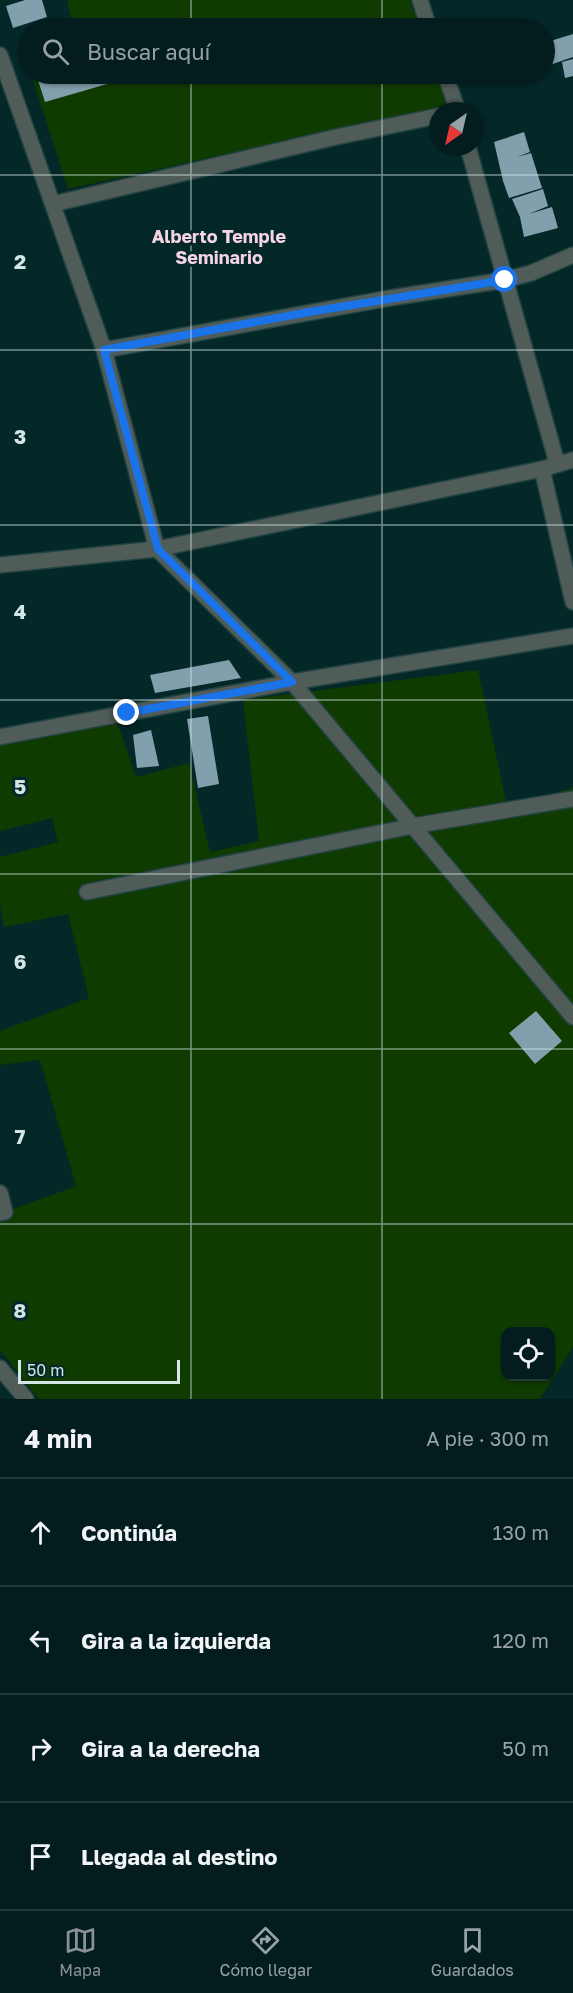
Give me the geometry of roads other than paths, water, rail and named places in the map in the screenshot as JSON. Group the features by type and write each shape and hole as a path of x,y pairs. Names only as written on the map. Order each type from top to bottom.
{"street":[{"path":"420,0 426,18"},
{"path":"0,55 104,350 158,549 292,682 573,1017"},
{"path":"449,84 455,102"},
{"path":"53,204 336,137 429,118"},
{"path":"471,156 557,463"},
{"path":"104,350 321,310 505,280 531,273 573,255"},
{"path":"0,565 158,549 542,469 573,459"},
{"path":"542,469 573,602"},
{"path":"0,737 292,682 573,636"},
{"path":"87,892 413,826 573,799"},
{"path":"0,1193 5,1212 0,1213"},
{"path":"0,1368 26,1399"}],"district":[{"name":"Alberto Temple Seminario","path":"219,247"}]}
